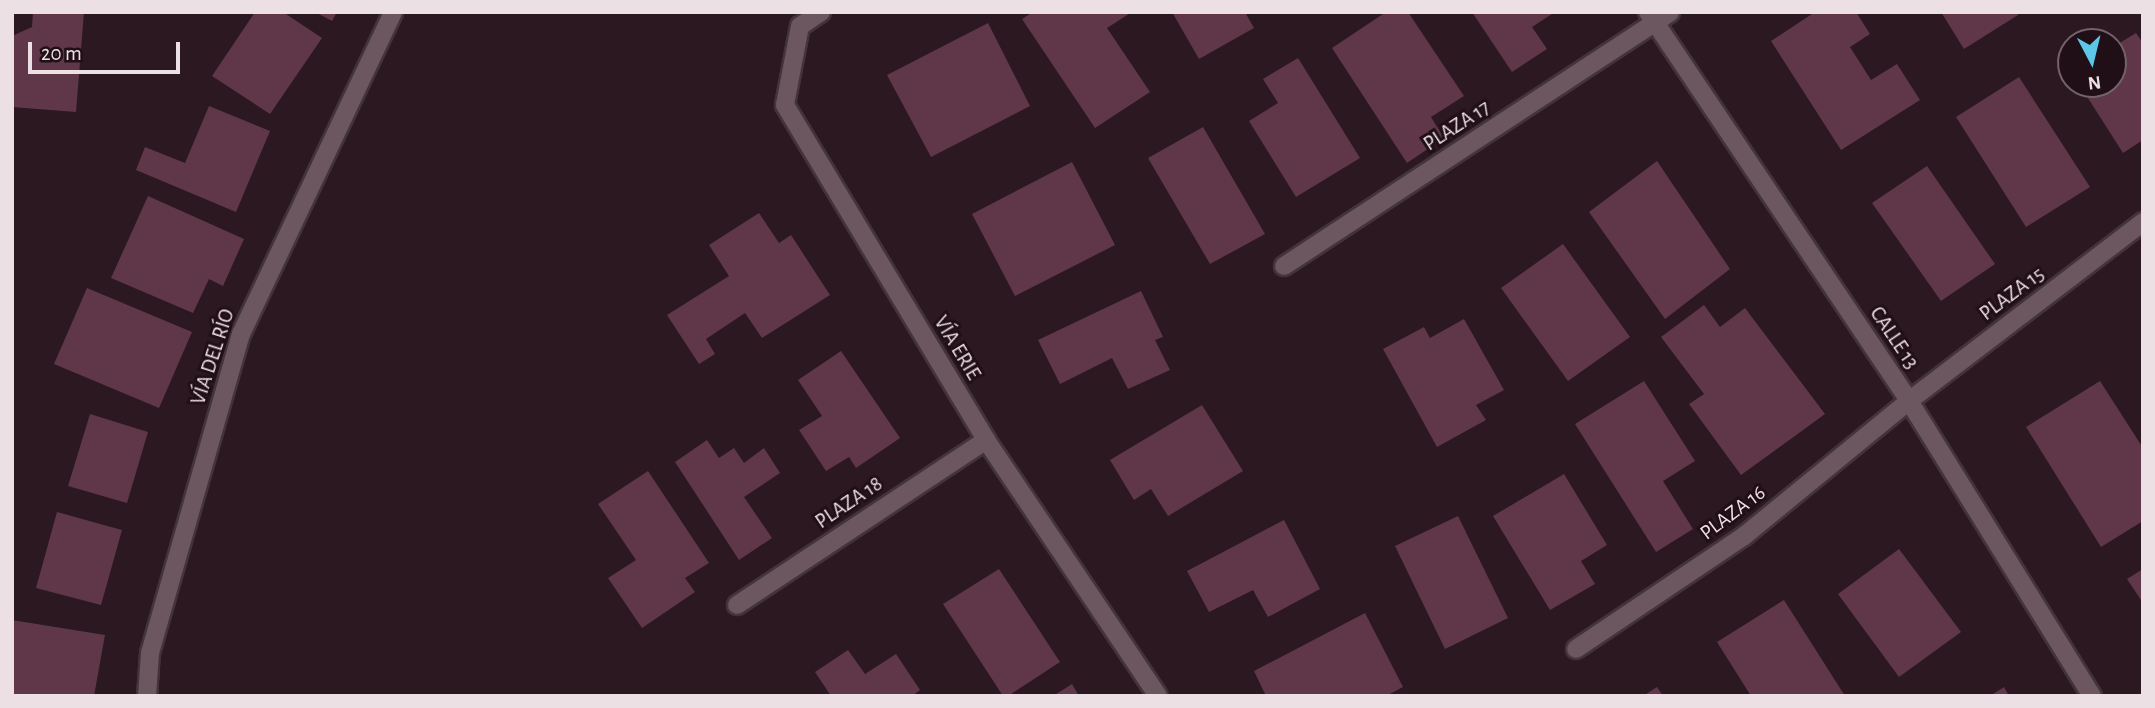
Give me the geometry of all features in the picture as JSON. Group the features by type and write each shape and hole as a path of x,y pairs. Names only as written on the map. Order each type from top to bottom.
{"street":[{"name":"VÍA DEL RÍO","path":"147,696 150,653 241,334 393,12"},
{"name":"VÍA ERIE","path":"821,12 800,26 785,105 986,440 1158,696"},
{"name":"PLAZA 17","path":"1284,266 1651,18 1670,12"},
{"name":"CALLE 13","path":"1651,18 1909,401 2092,696"},
{"name":"PLAZA 15","path":"1909,401 2143,222"},
{"name":"PLAZA 16","path":"1576,649 1744,536 1909,401"},
{"name":"PLAZA 18","path":"737,605 986,440"}],"building":[{"path":"33,12 84,12 76,112 12,107 12,36 32,27"},
{"path":"255,12 283,12 322,38 270,114 212,76"},
{"path":"315,12 337,12 332,21"},
{"path":"1033,12 1132,12 1107,28 1150,92 1095,128 1022,19"},
{"path":"1172,12 1245,12 1254,28 1199,59"},
{"path":"1386,12 1408,12 1464,96 1431,117 1444,138 1407,163 1332,48"},
{"path":"1472,12 1555,12 1532,27 1547,49 1512,72"},
{"path":"1815,12 1856,12 1870,34 1850,47 1871,80 1897,64 1920,100 1841,150 1771,41"},
{"path":"1941,12 2017,12 2018,15 1964,49"},
{"path":"988,23 1030,106 931,157 887,75"},
{"path":"2136,33 2143,43 2143,140 2123,153 2088,98 2127,98 2127,38"},
{"path":"1298,58 1360,158 1296,197 1249,121 1278,103 1263,79"},
{"path":"2019,77 2090,187 2026,227 1956,117"},
{"path":"209,106 270,131 236,212 136,170 145,147 185,163"},
{"path":"1203,127 1265,234 1210,264 1148,158"},
{"path":"1657,161 1730,269 1665,319 1589,212"},
{"path":"1072,162 1115,245 1015,296 972,214"},
{"path":"1927,166 1995,264 1941,301 1872,203"},
{"path":"148,196 244,239 223,286 209,279 193,313 111,278"},
{"path":"759,213 779,243 791,235 830,295 762,338 745,313 706,339 715,354 699,364 667,315 729,276 709,245"},
{"path":"1563,244 1630,337 1568,381 1501,288"},
{"path":"87,288 192,332 159,408 54,364"},
{"path":"1141,291 1163,337 1155,340 1170,370 1128,389 1112,358 1060,384 1038,340"},
{"path":"1704,305 1720,327 1745,308 1825,414 1741,475 1689,404 1704,394 1661,337"},
{"path":"1464,319 1504,390 1476,405 1486,420 1437,447 1383,349 1424,327 1430,338"},
{"path":"841,351 900,438 856,468 849,457 826,471 799,430 822,416 798,380"},
{"path":"1644,381 1695,461 1663,481 1693,529 1656,552 1575,424"},
{"path":"2100,381 2143,448 2143,521 2101,547 2026,427"},
{"path":"1202,405 1243,471 1168,516 1151,489 1134,500 1110,460"},
{"path":"90,414 148,432 127,503 68,486"},
{"path":"707,440 719,458 734,448 744,463 764,448 780,473 744,497 772,538 739,560 675,462"},
{"path":"648,471 709,563 685,578 695,592 642,628 608,578 636,560 598,504"},
{"path":"1564,474 1607,545 1581,561 1595,584 1550,610 1493,516"},
{"path":"57,512 122,530 101,605 36,588"},
{"path":"1458,516 1508,618 1445,649 1395,546"},
{"path":"1284,520 1320,589 1268,617 1253,590 1209,612 1187,571"},
{"path":"1899,549 1961,632 1899,677 1838,594"},
{"path":"999,569 1060,662 1008,696 1003,696 943,604"},
{"path":"2143,569 2143,603 2127,579"},
{"path":"1784,600 1845,696 1751,696 1717,642"},
{"path":"1365,613 1403,687 1386,696 1266,696 1254,671"},
{"path":"12,620 105,635 94,696 12,695"},
{"path":"848,650 865,674 896,654 920,690 912,696 831,696 815,672"},
{"path":"1072,684 1079,696 1053,696"},
{"path":"1657,687 1663,696 1643,696"},
{"path":"2004,687 2009,696 1990,696"}]}
